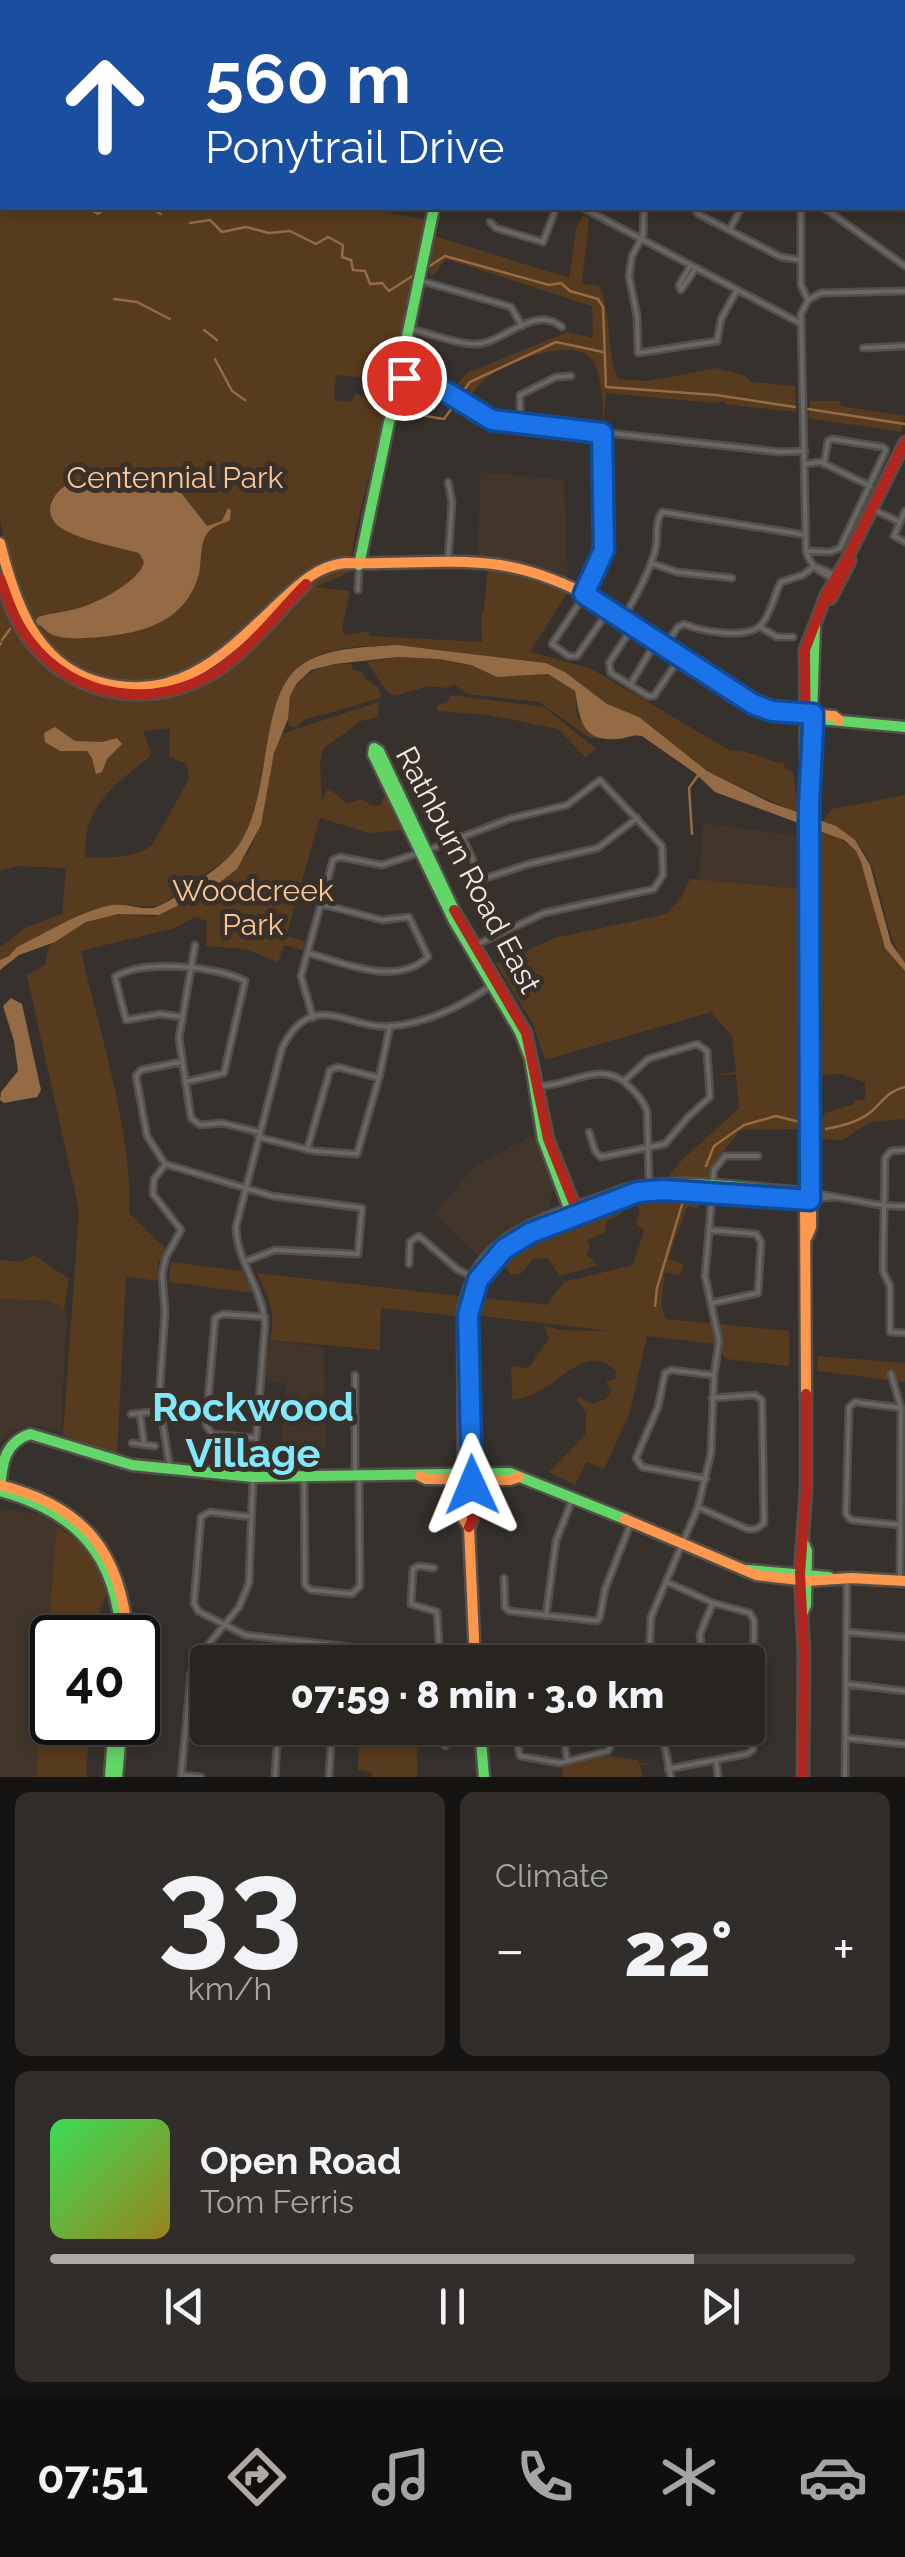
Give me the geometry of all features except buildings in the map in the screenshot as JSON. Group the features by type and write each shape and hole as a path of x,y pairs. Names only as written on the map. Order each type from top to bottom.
{"street":[{"path":"358,590 358,565 434,210"},
{"path":"490,222 496,228 543,242 555,210"},
{"path":"587,210 800,323"},
{"path":"644,210 641,238 632,256 629,276 640,354 715,342 737,290"},
{"path":"695,210 781,256 801,260"},
{"path":"730,229 740,210"},
{"path":"802,210 802,291 808,300"},
{"path":"827,210 905,266"},
{"path":"418,280 512,307 522,326"},
{"path":"838,579 814,566 806,551 800,323 808,300 821,293 905,291"},
{"path":"408,329 474,344 548,319 562,327"},
{"path":"864,348 905,346"},
{"path":"398,376 441,389 492,420 805,452"},
{"path":"520,424 520,394 556,377 570,376"},
{"path":"602,433 604,550 584,594 552,644 569,656 578,656 610,608"},
{"path":"806,551 836,552 886,454 883,447 828,440 824,464"},
{"path":"803,1777 807,1237 811,1227 809,806 814,760 805,650 810,630 901,460 905,442"},
{"path":"805,464 824,464 870,486"},
{"path":"448,482 452,502 448,562"},
{"path":"872,510 898,521"},
{"path":"624,617 651,563 657,547 658,516 664,512 806,535"},
{"path":"905,512 894,537 905,542"},
{"path":"0,543 14,601 42,646 55,659 84,676 129,688 168,684 196,674 222,658 309,576 334,565 448,562 509,567 549,578 584,594 748,701 777,715 905,728"},
{"path":"651,563 678,572 732,578"},
{"path":"0,578 7,604 22,633 50,665 93,688 147,696 180,689 211,675 237,655 307,583 326,572 358,565"},
{"path":"630,685 661,642 678,627 684,624 705,632 745,633 760,627 781,582 803,575 814,566"},
{"path":"634,624 608,668 630,685 654,696 682,656"},
{"path":"760,627 777,636 793,637"},
{"name":"Rathburn Road East","path":"422,852 375,748 372,753 422,852 472,948 530,1042 548,1139 572,1213"},
{"path":"314,1018 302,983 320,904 336,858 382,866 509,819 567,805 600,780 663,850 663,875 657,886 647,892 544,913 472,948"},
{"path":"462,836 481,876 486,878 598,848 637,818"},
{"path":"308,953 380,972 421,963 428,957 408,916 382,920 320,904"},
{"path":"195,944 182,1016 181,1062 191,1118 196,1124 222,1123 307,1150 351,1156 359,1152 390,1026"},
{"path":"182,1016 163,1014 126,1020 114,980 118,974 149,967 240,977 246,986 224,1073 185,1082"},
{"path":"209,1645 241,1604 248,1588 264,1317 236,1231 284,1044 296,1028 314,1018 339,1015 390,1026 454,1010 494,984"},
{"name":"Rathburn Road East","path":"494,984 527,1048 543,1139 572,1213"},
{"path":"589,1132 594,1152 601,1157 666,1144 710,1097 707,1051 697,1044 659,1054 642,1063 624,1081"},
{"path":"181,1062 141,1070 136,1076 147,1136 166,1164 295,1200 362,1208 358,1254 267,1250 244,1262"},
{"path":"307,1150 330,1070 338,1067 379,1078"},
{"path":"538,1086 600,1072 624,1081 646,1106 650,1187"},
{"path":"905,1150 891,1151 885,1158 883,1271 890,1286 890,1332 905,1333"},
{"path":"650,1645 649,1624 698,1507 710,1453 719,1341 705,1276 714,1168 725,1156 758,1156"},
{"path":"166,1164 154,1179 153,1194 181,1232 166,1257 162,1274 166,1312 159,1393 170,1470"},
{"path":"474,1645 468,1324 476,1279 494,1259 514,1242 618,1191 650,1187 856,1198 884,1206 905,1206"},
{"path":"709,1230 756,1234 761,1242 758,1294 712,1303"},
{"path":"409,1264 410,1240 420,1236 457,1269 476,1279"},
{"path":"256,1438 212,1434 206,1425 215,1319 222,1314 264,1317"},
{"path":"706,1480 647,1469 639,1466 636,1459 658,1407 665,1373 672,1370 714,1376"},
{"path":"122,1615 120,1580 92,1532 52,1501 0,1487 5,1452 13,1441 26,1434 36,1435 118,1462 252,1477 518,1477 574,1496 756,1575 902,1581 900,1408 891,1374"},
{"path":"304,1478 305,1584 310,1589 353,1594 360,1586 354,1375"},
{"path":"698,1507 747,1529 756,1530 764,1523 762,1400 755,1395 712,1398"},
{"path":"900,1408 855,1402 849,1406 846,1514 851,1520 900,1525"},
{"path":"132,1414 161,1411"},
{"path":"140,1414 144,1444"},
{"path":"132,1444 155,1446"},
{"path":"546,1616 556,1541 574,1496"},
{"path":"252,1517 208,1512 201,1518 194,1606 245,1636 323,1645"},
{"path":"504,1578 507,1610 593,1621 600,1618 605,1589 632,1523"},
{"path":"434,1568 419,1566 413,1570 411,1604 437,1612 439,1645"},
{"path":"845,1777 847,1578"},
{"path":"666,1581 712,1603 748,1612 754,1618 753,1645"},
{"path":"702,1645 700,1634 712,1603"},
{"path":"846,1632 905,1637"},
{"path":"190,1678 181,1776 201,1777"},
{"path":"846,1684 905,1691"},
{"path":"186,1726 190,1727"},
{"path":"846,1738 905,1744"},
{"path":"114,1777 116,1745"},
{"path":"275,1777 277,1745"},
{"path":"329,1777 331,1745"},
{"path":"481,1745 484,1777"},
{"path":"518,1745 520,1756 567,1761 608,1752 611,1745"},
{"path":"565,1745 567,1761"},
{"path":"664,1745 671,1777"},
{"path":"668,1768 752,1752 752,1745"},
{"path":"716,1760 718,1777"}],"shaded area":[{"path":"480,472 564,480 568,577 522,562 478,555"},
{"path":"118,474 175,485 207,526 222,521 228,508 230,520 206,534 193,590 184,604 161,622 116,635 53,635 34,624 38,617 102,599 141,570 144,562 139,553 74,534 57,525 51,515 56,495 70,483"},
{"path":"397,645 546,663 565,672 607,704 639,717 707,771 769,802 836,826 855,840 870,865 891,943 905,963 905,971 885,948 861,862 844,840 715,792 642,736 596,737 584,727 575,691 548,674 497,677 471,665 398,657 311,670 297,683 274,753 261,825 237,869 211,889 159,915 118,914 86,922 55,942 19,955 0,970 0,960 17,947 73,918 113,905 153,908 223,863 244,836 254,811 271,724 289,677 306,662 327,653"},
{"path":"55,727 75,741 117,738 122,744 107,759 102,772 96,774 87,751 60,751 45,742 44,733"},
{"path":"703,823 797,836 802,889 699,880"},
{"path":"11,998 22,1004 41,1090 37,1097 4,1103 0,1100 1,1092 18,1071 3,1006"},
{"path":"534,1134 553,1188 550,1204 546,1211 502,1234 479,1256 434,1214 474,1167"},
{"path":"0,1299 51,1301 67,1312 61,1431 22,1427 11,1431 0,1443"},
{"path":"269,1340 324,1348 326,1450 280,1450 286,1384 265,1381"},
{"path":"0,1508 46,1515 57,1526 50,1615 30,1615 30,1745 39,1745 36,1777 0,1777"}],"green space":[{"name":"Centennial Park","path":"0,210 376,210 426,220 391,381 336,375 334,400 352,402 355,394 387,402 354,538 350,572 316,587 350,591 342,628 345,635 368,631 370,636 482,642 481,612 488,567 535,577 569,590 530,652 590,668 729,750 784,763 793,772 799,814 707,771 639,717 607,704 566,672 546,663 409,647 334,651 297,669 283,687 251,821 231,856 160,906 108,906 17,947 0,960 0,947 27,927 62,914 66,868 17,866 0,871 0,586 22,634 56,672 95,692 141,699 134,684 95,676 52,651 26,614 0,521","holes":["170,728 169,757 187,764 189,779 152,845 129,855 85,857 89,824 95,811 124,777 150,757 143,731"]},
{"path":"583,215 589,218 582,284 599,286 618,379 648,381 717,368 745,376 751,382 795,386 796,412 725,401 606,393 603,427 598,372 590,358 569,350 539,354 510,365 486,379 472,394 462,384 455,387 467,373 568,332 593,338 592,306 446,259 432,277 429,273 435,236 569,278 576,230"},
{"path":"810,401 840,401 841,406 905,416 901,432 809,418"},
{"path":"398,657 471,665 497,677 548,674 575,691 577,717 605,739 590,738 539,702 467,694 455,685 429,686 394,696 367,662"},
{"path":"336,664 351,664 353,670 362,672 378,687 381,698 304,720 294,728 289,726 288,702 297,684 313,672"},
{"path":"451,695 544,707 596,749 585,757 558,729 489,715 438,711 437,705 446,703"},
{"name":"Woodcreek Park","path":"379,702 378,717 361,721 323,749 322,801 328,788 347,803 362,799 380,806 386,793 405,830 369,833 320,818 286,936 305,941 303,950 284,945 278,962 245,949 206,946 207,921 195,917 175,928 81,951 120,1117 129,1213 166,1249 158,1263 157,1281 126,1276 117,1456 63,1435 79,1210 27,975 45,965 49,946 90,921 117,914 156,916 218,882 238,866 250,848 281,734"},
{"path":"905,795 905,963 890,934 866,855 845,834 822,822 832,809"},
{"path":"817,829 838,837 856,851 883,943 905,971 905,1119 870,1122 843,1140 821,1139 822,1120 825,1113 854,1104 854,1100 865,1100 865,1082 840,1074 819,1075"},
{"path":"690,879 802,889 805,1104 801,1129 740,1130 713,1165 710,1180 668,1177 739,1108 736,1074 712,1076 736,1072 732,1036 711,1012 545,1060 533,1024 496,964 555,938 666,914 681,898"},
{"path":"663,1195 699,1199 699,1208 687,1207 668,1259 684,1264 680,1275 665,1272 661,1305 666,1319 789,1331 789,1366 726,1359 714,1344 647,1336 630,1412 604,1469 586,1462 575,1485 549,1472 586,1434 586,1413 577,1400 579,1397 592,1404 606,1399 612,1391 606,1382 615,1379 616,1371 604,1362 580,1364 542,1389 512,1400 511,1366 528,1368 549,1339 544,1325 559,1330 610,1331 474,1315 478,1297 547,1305 564,1282 633,1265 644,1230 636,1224 640,1210 633,1199"},
{"path":"626,1202 620,1214 606,1222 605,1233 587,1240 590,1247 586,1254 598,1265 559,1276 548,1258 533,1259 522,1273 511,1275 501,1260 522,1243"},
{"path":"34,1255 69,1279 64,1309 51,1301 0,1299 0,1260 21,1262"},
{"path":"171,1262 242,1271 253,1293 169,1282"},
{"path":"257,1273 459,1296 455,1316 381,1308 380,1350 269,1340 272,1314"},
{"path":"818,1356 905,1363 905,1382 817,1371"},
{"path":"57,1526 84,1546 110,1584 99,1615 50,1615"},
{"path":"39,1745 88,1745 86,1777 36,1777"},
{"path":"359,1745 417,1745 417,1777 372,1777 372,1773 358,1770"},
{"path":"609,1756 638,1760 639,1764 662,1761 640,1765 643,1777 563,1777 562,1766"}],"waterway":[{"path":"91,210 98,214 103,210"},
{"path":"154,210 161,214"},
{"path":"190,223 210,220 222,232 246,227 269,233 290,231 316,244 328,237 343,245 342,257 351,260 353,270 365,271 370,284 382,283 389,291 414,275"},
{"path":"428,267 445,256 549,285 561,283 570,291 598,299 603,307 606,387 716,395 795,407"},
{"path":"114,299 137,302 170,319"},
{"path":"204,330 217,340"},
{"path":"461,394 470,382 556,342 603,352"},
{"path":"215,359 232,391 245,400"},
{"path":"407,413 444,419 455,404"},
{"path":"808,409 905,424"},
{"path":"2,640 10,629"},
{"path":"692,834 689,788 699,774"},
{"path":"826,1129 862,1118 890,1093 905,1087"},
{"path":"706,1166 714,1146 744,1125 776,1116 799,1122"},
{"path":"655,1306 683,1201"}],"traffic: fast":[{"path":"359,565 434,210"},
{"path":"811,936 809,806 815,626"},
{"path":"717,680 777,715 905,727"},
{"path":"454,910 379,751 374,748 373,754 454,921 520,1032 530,1058 543,1139 572,1216"},
{"path":"620,1192 685,1184 805,1193"},
{"path":"0,1489 10,1449 30,1434 132,1465 253,1477 510,1473 625,1519"},
{"path":"0,1491 51,1511 72,1525 102,1561 119,1615"},
{"path":"803,1612 807,1551 804,1544"},
{"path":"748,1570 829,1577"},
{"path":"110,1777 112,1745"},
{"path":"117,1777 120,1745"},
{"path":"481,1745 484,1777"}],"traffic: slow":[{"path":"0,543 20,606 42,644 75,672 125,687 152,686 199,670 240,639 302,582 326,568 345,563 481,563 530,572 614,610 717,680"},
{"path":"772,711 834,716 839,720"},
{"path":"806,1394 805,1199 811,936"},
{"path":"807,1237 811,1227 808,1169"},
{"path":"474,1645 469,1527 464,1520 463,1310 468,1291 484,1261 517,1233 620,1192"},
{"path":"420,1476 510,1480 519,1477"},
{"path":"0,1485 54,1506 93,1537 117,1581 125,1615"},
{"path":"625,1519 756,1575 807,1581 905,1581"}],"traffic: jam":[{"path":"826,600 831,598 850,561 849,555 905,442"},
{"path":"810,768 806,760 805,650 826,595 849,555"},
{"path":"0,578 20,626 48,661 93,687 143,694 168,691 217,671 253,641 306,584"},
{"path":"454,910 526,1033 548,1139 578,1214"},
{"path":"469,1527 472,1521 468,1315 479,1280 496,1256 524,1236 638,1192 663,1190 805,1199"},
{"path":"803,1777 800,1574 806,1492 806,1394"}],"district":[{"name":"Rockwood Village","path":"253,1430"}],"route":[{"path":"404,378 441,389 492,420 602,433 604,550 584,594 753,704 772,711 813,714 809,806 810,1200 650,1190 621,1197 530,1233 504,1249 478,1280 468,1315 472,1485"}]}
